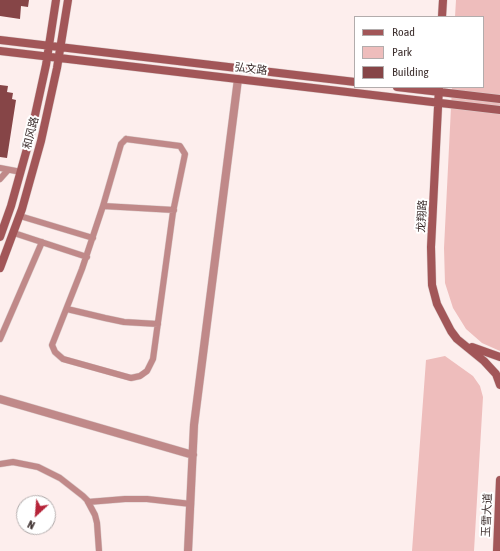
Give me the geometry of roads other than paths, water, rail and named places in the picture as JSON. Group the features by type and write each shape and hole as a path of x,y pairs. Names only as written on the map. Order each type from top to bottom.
{"street":[{"name":"和风路","path":"0,237 21,172 38,102 56,0"},
{"name":"和风路","path":"0,268 20,216 41,141 59,58 68,0"},
{"path":"442,16 443,0"},
{"name":"弘文路","path":"0,40 354,82"},
{"name":"弘文路","path":"0,50 500,110"},
{"path":"188,551 194,425 238,79"},
{"path":"411,88 439,90 500,99"},
{"name":"龙翔路","path":"439,90 431,248 432,284 441,314 457,339"},
{"path":"457,339 480,351 500,357"},
{"path":"457,339 484,361 496,374 500,385"},
{"path":"0,399 193,455"},
{"name":"玉雪大道","path":"497,551 500,480"}],"lane":[{"path":"126,139 180,146 185,154 174,210 151,363 143,374 131,378 63,358 55,352 52,345 87,257 121,144 126,139"},
{"path":"0,168 21,172"},
{"path":"0,179 8,170"},
{"path":"103,206 174,210"},
{"path":"20,216 93,238"},
{"path":"14,233 87,257"},
{"path":"0,339 42,242"},
{"path":"67,309 129,322 158,324"},
{"path":"0,464 13,462 26,464 50,472 70,484 88,502 95,515 100,551"},
{"path":"88,502 147,499 191,504"}]}
